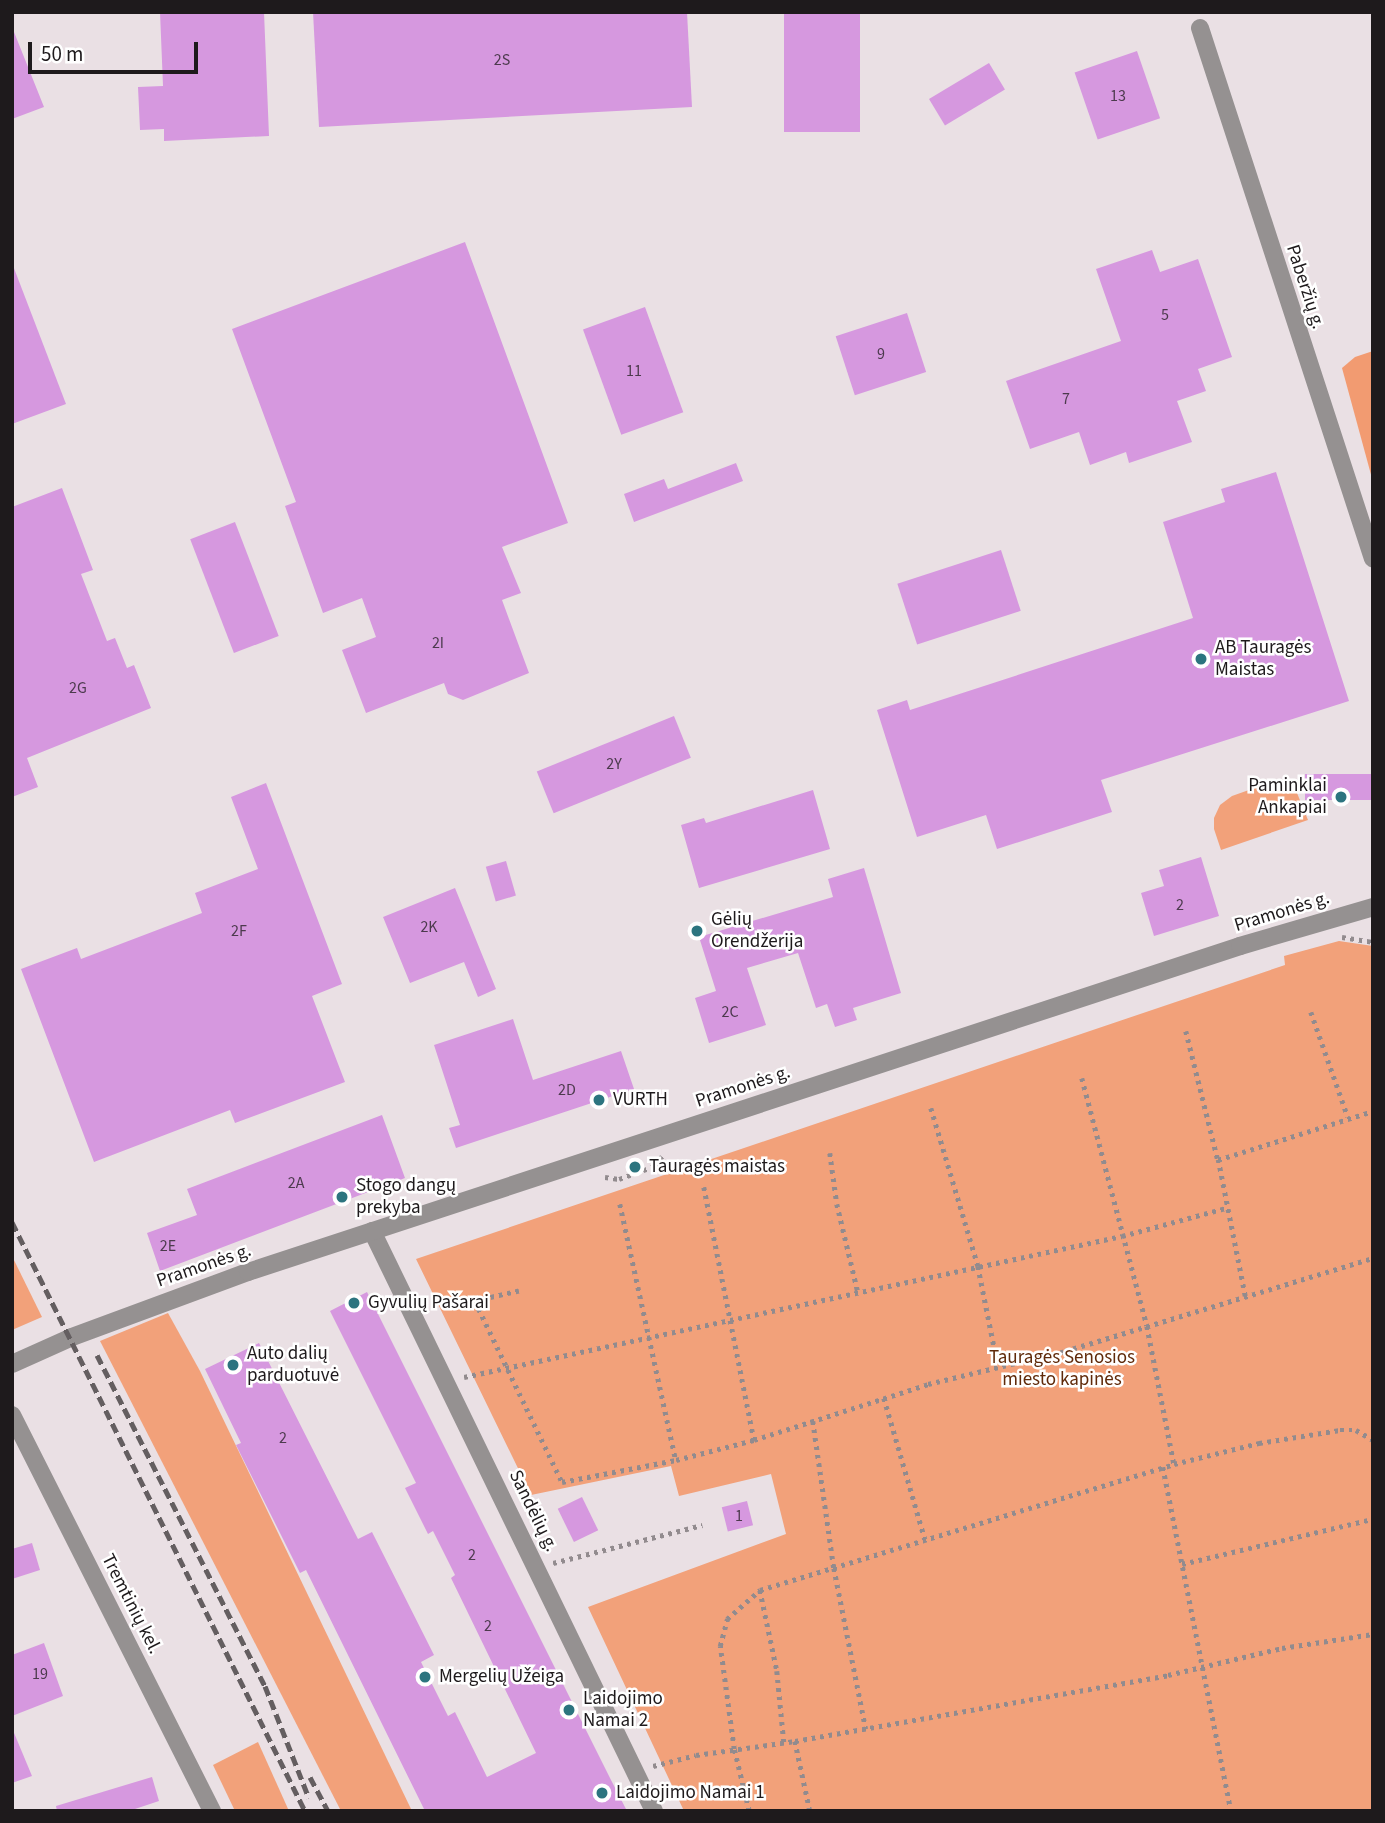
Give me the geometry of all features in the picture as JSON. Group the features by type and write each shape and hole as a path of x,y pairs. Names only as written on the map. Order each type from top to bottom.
{"street":[{"name":"Paberžių g.","path":"1200,27 1373,559"},
{"name":"Pramonės g.","path":"12,1364 72,1337 168,1301 373,1231 1227,951 1373,907"},
{"name":"Sandėlių g.","path":"373,1231 654,1811"},
{"name":"Tremtinių kel.","path":"12,1415 20,1448 212,1811"}],"path":[{"path":"1311,1012 1349,1117"},
{"path":"1185,1031 1217,1160 1245,1296"},
{"path":"1082,1078 1147,1326 1174,1464"},
{"path":"931,1108 978,1266 998,1366"},
{"path":"1217,1160 1373,1111"},
{"path":"830,1153 837,1204 858,1292"},
{"path":"704,1186 754,1440"},
{"path":"620,1204 647,1338 676,1460"},
{"path":"446,1381 1122,1236 1226,1208"},
{"path":"519,1291 475,1301 562,1482 676,1460 754,1440 884,1398 998,1366 1065,1351 1373,1258"},
{"path":"884,1398 925,1539"},
{"path":"813,1421 834,1568 866,1729"},
{"path":"749,1811 734,1749 720,1646 727,1619 760,1590 1163,1467 1259,1443 1340,1430 1356,1430 1373,1440"},
{"path":"1163,1467 1231,1811"},
{"path":"1182,1564 1373,1519"},
{"path":"537,1567 702,1525"},
{"path":"760,1590 777,1671 784,1743"},
{"path":"636,1772 661,1763 734,1749 784,1743 1168,1675 1282,1648 1373,1634"},
{"path":"795,1741 810,1811"}],"green space":[{"path":"1274,781 1285,783 1297,793 1308,820 1221,850 1214,829 1214,818 1220,805 1232,796"},
{"name":"Tauragės Senosios miesto kapinės","path":"1339,941 1373,946 1373,1811 684,1811 588,1607 786,1534 771,1474 679,1496 671,1466 531,1495 416,1259 1285,965 1284,956"},
{"path":"12,1256 42,1317 12,1330"},
{"path":"168,1313 200,1371 412,1811 341,1811 100,1341"},
{"path":"258,1742 289,1811 235,1811 213,1765"}],"shaded area":[{"path":"1373,351 1373,482 1342,368 1355,357"}],"building":[{"path":"160,12 264,12 269,136 164,141 164,129 140,130 138,87 163,86"},
{"path":"313,12 687,12 692,107 319,127"},
{"path":"784,12 860,12 860,132 784,132"},
{"path":"12,27 44,107 12,119"},
{"path":"1137,51 1160,118 1098,140 1075,72"},
{"path":"989,63 1005,90 945,126 929,99"},
{"path":"465,242 568,523 502,547 521,593 502,600 529,673 463,700 448,694 444,683 366,713 342,650 376,637 362,598 323,613 285,506 296,502 232,329"},
{"path":"1152,250 1160,272 1198,259 1232,357 1198,369 1206,391 1177,401 1192,442 1129,463 1126,452 1090,465 1079,432 1030,449 1006,381 1121,341 1096,269"},
{"path":"12,263 66,404 12,424"},
{"path":"645,307 683,412 621,435 583,330"},
{"path":"907,313 926,372 855,395 836,336"},
{"path":"736,463 743,481 634,522 624,494 664,479 668,489"},
{"name":"AB Tauragės Maistas","path":"1276,472 1349,701 1101,780 1112,812 997,849 986,815 917,837 877,710 907,700 910,710 1193,618 1163,522 1225,502 1221,489"},
{"path":"62,488 93,570 81,574 107,641 115,638 127,668 134,665 151,708 27,758 38,787 12,797 12,507"},
{"path":"235,522 279,636 234,653 190,539"},
{"path":"1001,550 1021,611 917,645 897,584"},
{"path":"674,716 691,758 554,813 537,771"},
{"path":"1305,774 1373,774 1373,800 1305,800"},
{"path":"266,783 342,984 312,996 345,1082 235,1123 230,1110 94,1162 21,969 77,948 81,959 202,913 195,893 258,869 231,797"},
{"path":"813,790 830,849 699,888 681,825 704,818 706,823"},
{"path":"1201,857 1219,916 1154,936 1141,893 1164,886 1159,870"},
{"path":"506,861 516,896 496,901 486,867"},
{"path":"864,868 901,993 853,1008 857,1020 835,1027 827,1004 816,1008 798,953 747,968 766,1025 709,1043 695,998 716,991 699,937 833,897 828,879"},
{"path":"455,888 496,989 478,997 464,962 410,983 383,917"},
{"path":"513,1019 533,1080 621,1051 634,1089 456,1148 449,1128 460,1125 434,1045"},
{"path":"382,1115 405,1178 160,1271 147,1233 197,1215 187,1189"},
{"path":"367,1292 627,1811 425,1811 306,1570 300,1573 236,1445 241,1443 205,1369 259,1343 358,1539 372,1532 434,1655 421,1662 448,1716 455,1712 487,1777 536,1753 451,1578 455,1575 433,1531 428,1534 405,1488 416,1483 330,1311"},
{"path":"582,1497 598,1530 574,1542 558,1509"},
{"path":"747,1501 753,1525 728,1532 722,1507"},
{"path":"32,1543 40,1570 12,1579 12,1549"},
{"path":"44,1643 63,1696 12,1716 12,1655"},
{"path":"12,1728 32,1776 12,1783"},
{"path":"152,1777 159,1801 129,1811 57,1811 56,1806"}],"railway":[{"path":"12,1222 305,1811"},
{"path":"97,1355 265,1686 309,1798"},
{"path":"310,1777 328,1811"}],"place":[{"name":"AB Tauragės Maistas","path":"1201,659"},
{"name":"Paminklai Ankapiai","path":"1341,797"},
{"name":"Gėlių Orendžerija","path":"697,931"},
{"name":"VURTH","path":"599,1100"},
{"name":"Tauragės maistas","path":"635,1167"},
{"name":"Stogo dangų prekyba","path":"342,1197"},
{"name":"Gyvulių Pašarai","path":"354,1303"},
{"name":"Auto dalių parduotuvė","path":"233,1365"},
{"name":"Mergelių Užeiga","path":"425,1677"},
{"name":"Laidojimo Namai 2","path":"569,1710"},
{"name":"Laidojimo Namai 1","path":"602,1793"}]}
